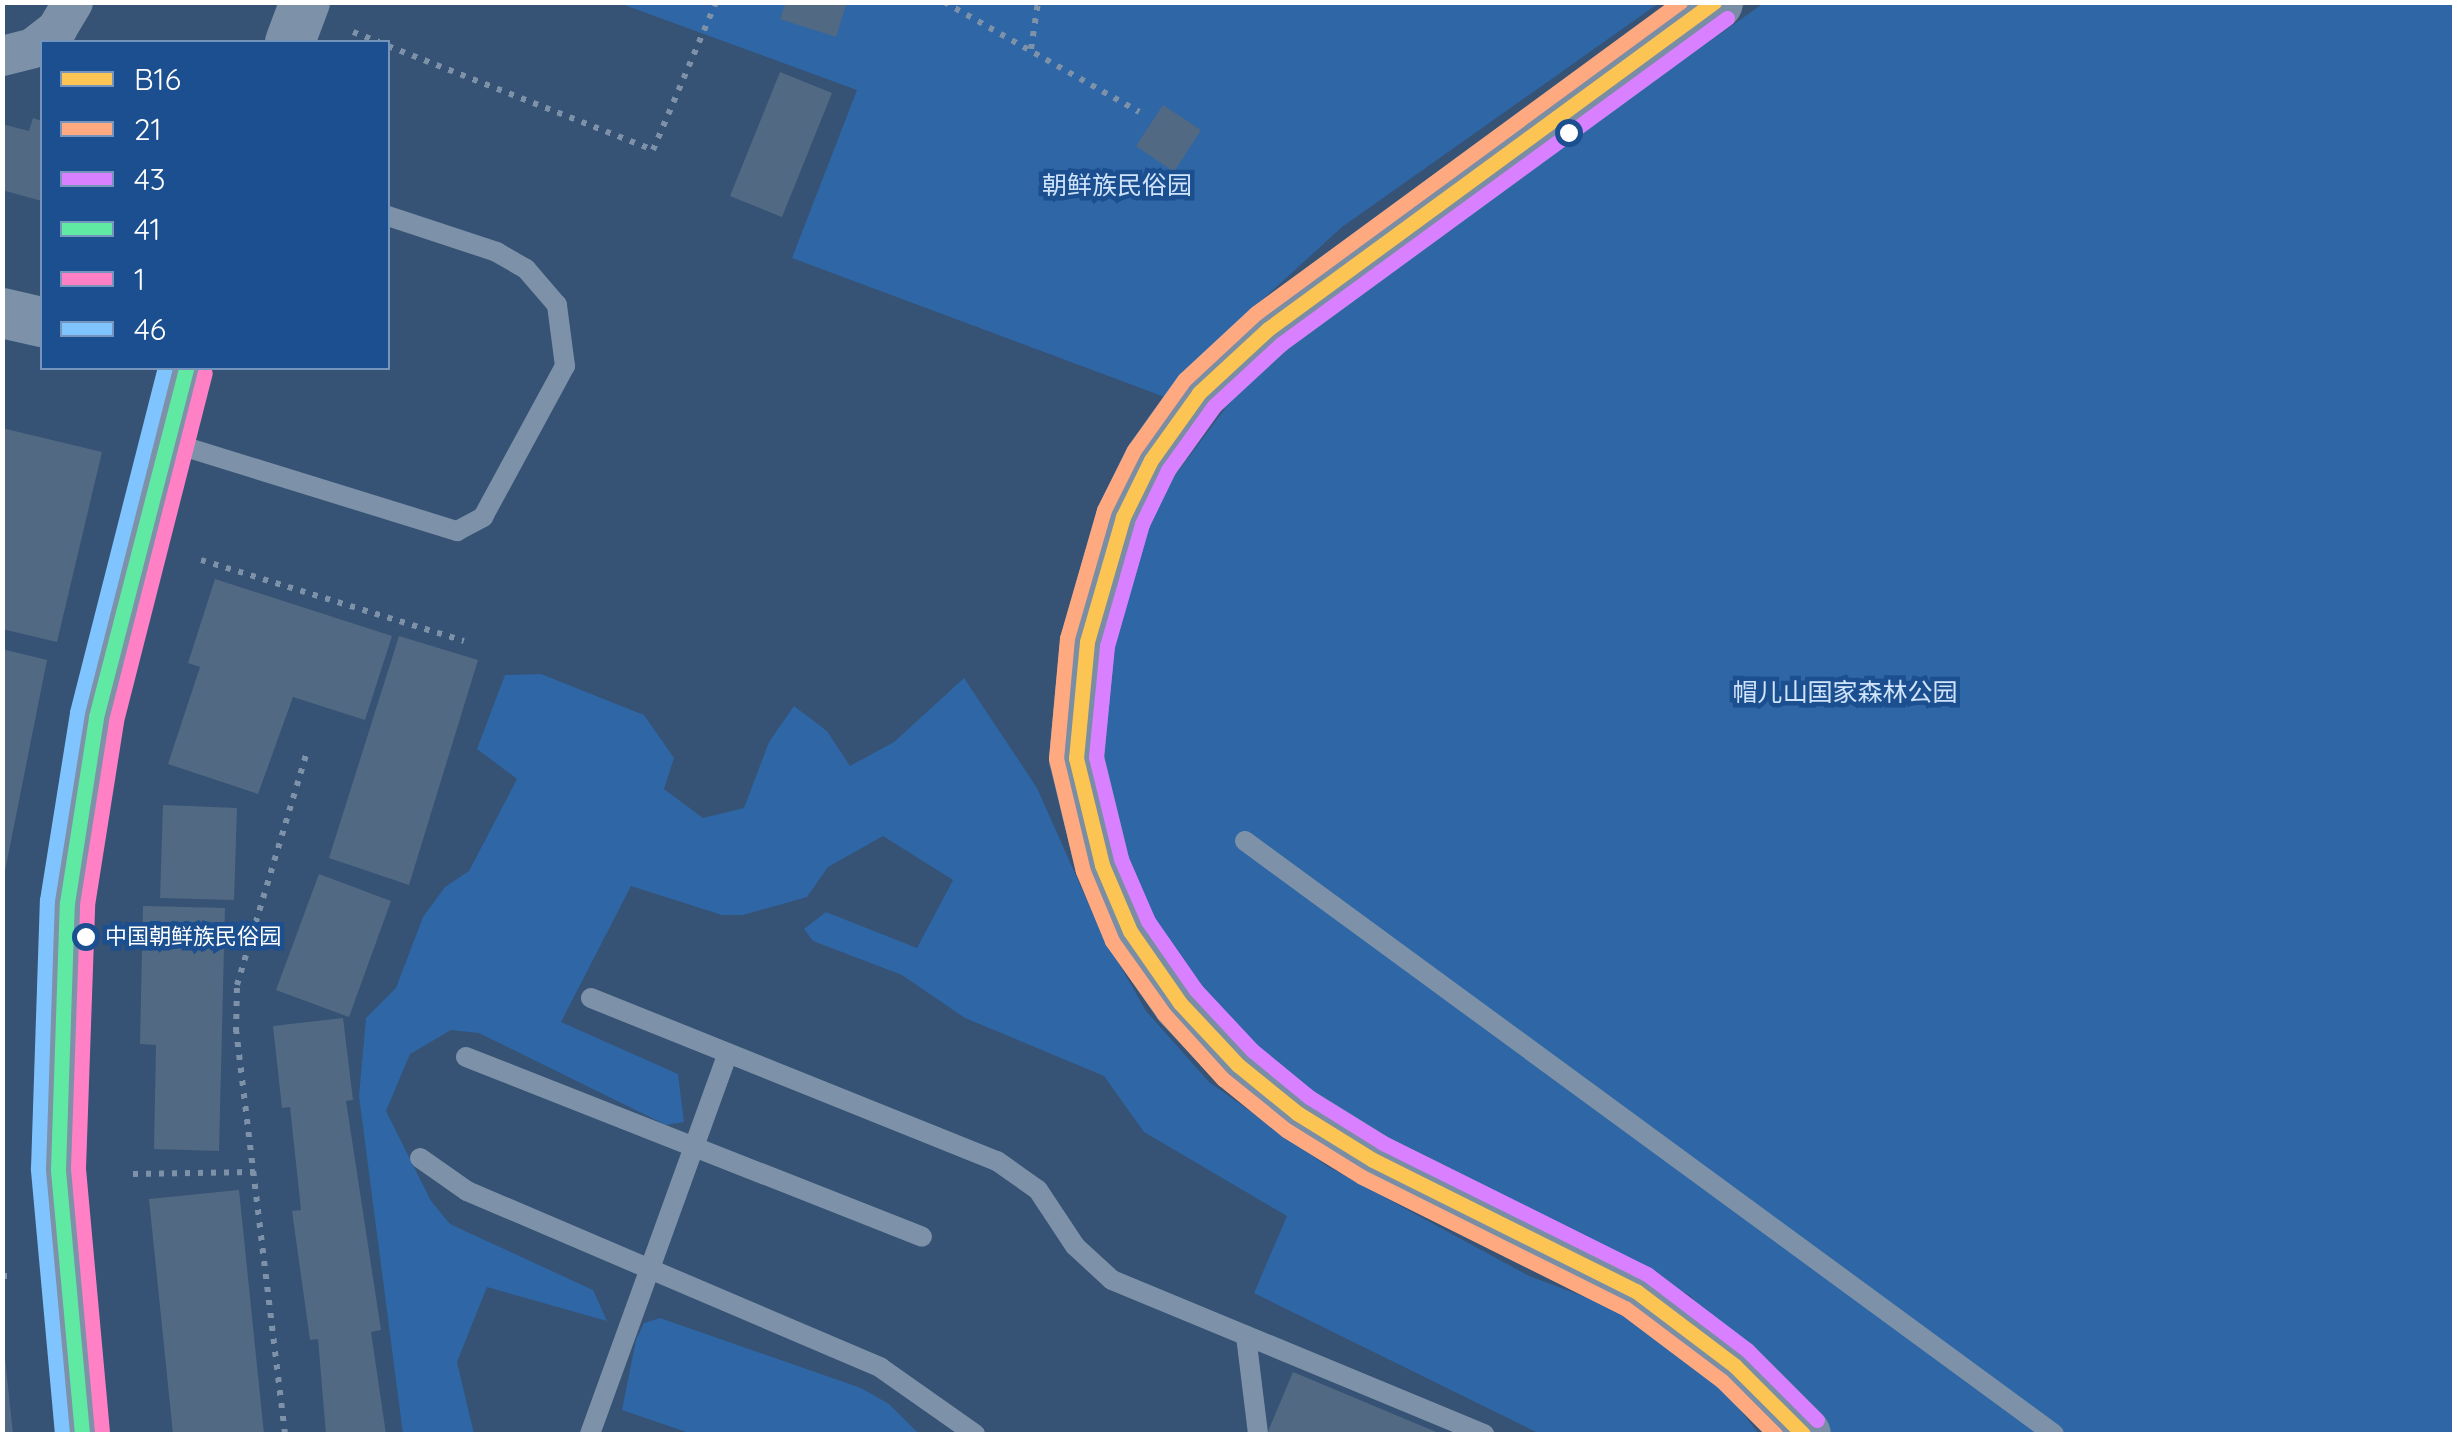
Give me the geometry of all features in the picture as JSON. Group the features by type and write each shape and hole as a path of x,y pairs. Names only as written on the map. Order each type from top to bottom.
{"main road":[{"path":"1715,2 1268,329 1200,393 1151,460 1123,516 1086,642 1076,758 1102,865 1130,932 1180,1003 1238,1065 1296,1113 1373,1160 1636,1291 1734,1366 1804,1434"}],"street":[{"path":"43,40 57,29 74,2"},
{"path":"291,40 305,2"},
{"path":"2,56 40,42"},
{"path":"2,313 40,322"},
{"path":"82,1434 58,1169 67,903 96,716 185,370"}],"lane":[{"path":"164,441 458,531 483,518 564,366 557,305 534,276 496,252 390,217"},
{"path":"1245,841 2054,1434"},
{"path":"591,998 997,1160 1038,1190 1075,1246 1112,1280 1484,1434"},
{"path":"590,1434 728,1053"},
{"path":"466,1057 922,1237"},
{"path":"420,1158 468,1191 649,1272 881,1368 975,1434"},
{"path":"1246,1336 1258,1434"}],"path":[{"path":"390,47 653,150 716,2"},
{"path":"944,2 1139,112"},
{"path":"1031,49 1038,2"},
{"path":"352,32 374,40"},
{"path":"201,560 464,641"},
{"path":"285,1434 236,1032 237,985 306,752"},
{"path":"133,1174 255,1172"}],"green space":[{"name":"朝鲜族民俗园","path":"619,3 1659,3 1342,227 1240,320 1178,402 792,258 857,90"},
{"name":"帽儿山国家森林公园","path":"1764,3 2454,3 2454,1434 1808,1434 1779,1386 1689,1295 1388,1144 1290,1079 1184,974 1114,866 1088,723 1148,512 1226,407 1284,340"},
{"path":"541,674 644,715 674,758 664,789 703,818 744,808 769,742 794,706 827,731 850,766 894,742 964,678 1037,788 1101,932 1146,1011 1209,1082 1327,1166 1529,1276 1612,1307 1718,1382 1759,1434 1540,1434 1254,1293 1287,1216 1144,1132 1104,1076 965,1018 902,975 813,941 804,929 826,912 917,948 953,880 883,836 828,867 807,897 743,915 722,915 631,886 561,1022 678,1074 684,1122 666,1125 479,1033 451,1030 410,1054 386,1111 431,1201 450,1224 593,1290 607,1321 487,1287 457,1362 474,1434 403,1434 359,1096 366,1018 396,988 423,917 445,887 469,871 517,779 477,749 505,675"},
{"path":"660,1318 861,1388 889,1404 919,1434 692,1434 622,1410 636,1340 644,1323"}],"building":[{"path":"786,2 847,2 836,37 780,19"},
{"path":"780,72 832,93 782,217 730,196"},
{"path":"1163,105 1201,130 1174,172 1136,146"},
{"path":"33,118 40,120 40,200 2,190 2,124 29,131"},
{"path":"2,428 102,452 57,642 2,629"},
{"path":"215,579 392,636 365,720 293,697 258,794 168,764 200,667 188,663"},
{"path":"399,636 478,660 409,885 329,858"},
{"path":"2,649 47,660 4,876 2,875"},
{"path":"163,805 237,808 234,900 160,898"},
{"path":"319,874 391,901 349,1017 276,990"},
{"path":"143,906 225,908 219,1151 154,1149 156,1045 140,1044"},
{"path":"343,1018 353,1100 346,1101 381,1330 371,1332 386,1434 326,1434 318,1339 310,1340 292,1211 301,1210 290,1107 282,1108 273,1026"},
{"path":"239,1190 264,1434 173,1434 149,1199"},
{"path":"5,1358 13,1434 2,1434"},
{"path":"1293,1372 1441,1434 1267,1434"}],"transit line":[{"name":"21","path":"1680,2 1256,313 1184,380 1134,450 1104,510 1067,638 1056,758 1083,871 1112,941 1164,1014 1223,1079 1286,1130 1362,1177 1625,1308 1722,1381 1775,1434"},
{"name":"B16","path":"1714,2 1268,329 1199,393 1151,460 1123,517 1087,642 1076,758 1102,865 1130,931 1180,1003 1238,1065 1297,1113 1373,1160 1636,1291 1735,1366 1803,1434"},
{"name":"43","path":"1727,18 1281,344 1214,406 1168,470 1142,524 1107,646 1096,757 1121,859 1148,921 1196,990 1252,1050 1309,1097 1383,1143 1647,1274 1747,1350 1817,1420"},
{"name":"46","path":"62,1434 38,1168 47,900 77,712 164,370"},
{"name":"41","path":"82,1434 58,1169 67,903 96,717 185,370"},
{"name":"1","path":"102,1432 78,1168 87,905 116,721 205,373"}],"place":[{"name":"中国朝鲜族民俗园","path":"86,937"}]}
